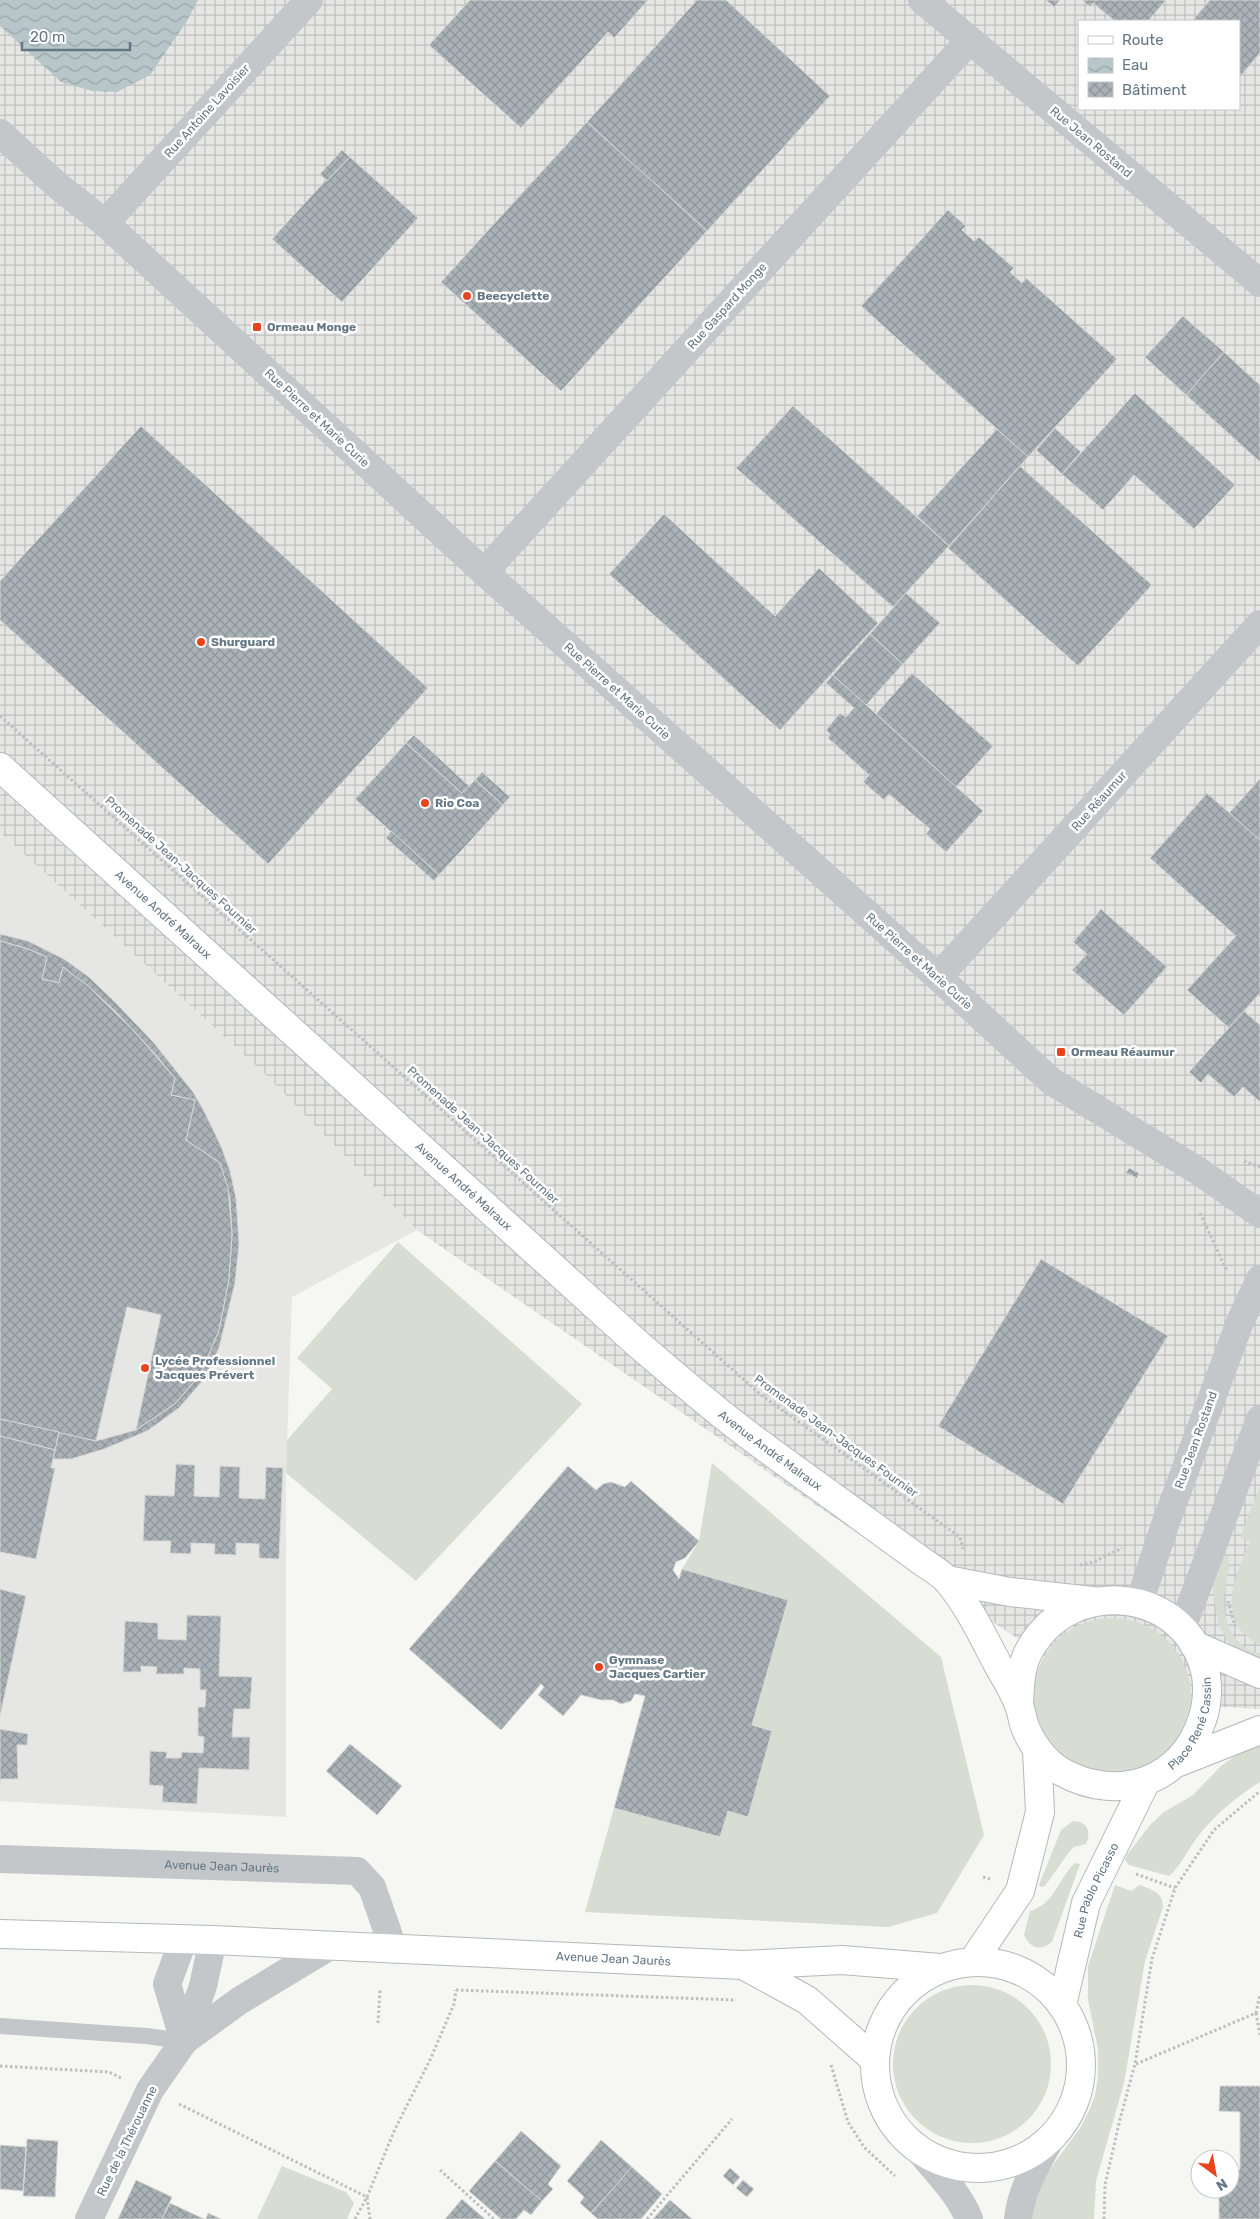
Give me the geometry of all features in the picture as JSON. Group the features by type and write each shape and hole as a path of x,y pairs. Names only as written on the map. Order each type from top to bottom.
{"street":[{"name":"Rue Antoine Lavoisier","path":"106,223 309,0"},
{"name":"Rue Jean Rostand","path":"922,0 1260,283"},
{"name":"Rue Gaspard Monge","path":"484,572 970,40"},
{"name":"Rue Pierre et Marie Curie","path":"0,133 58,186 106,223 484,572 938,977 1051,1081 1200,1172 1260,1214"},
{"name":"Rue Réaumur","path":"938,977 1260,624"},
{"name":"Avenue André Malraux","path":"0,767 639,1345 734,1424 947,1580"},
{"name":"Rue Jean Rostand","path":"1139,1603 1166,1522 1240,1322 1260,1279"},
{"path":"1260,1419 1188,1637 1260,1674"},
{"path":"947,1580 1010,1592 1094,1601"},
{"path":"947,1580 978,1626 1019,1704"},
{"name":"Place René Cassin","path":"1116,1599 1139,1603 1162,1612 1188,1637 1206,1675 1206,1706 1197,1737 1177,1762 1162,1774 1146,1781 1116,1787 1086,1784 1058,1770 1037,1749 1025,1728 1019,1704 1020,1676 1029,1650 1046,1628 1068,1611 1094,1601 1116,1599"},
{"path":"1177,1762 1260,1730"},
{"path":"973,1961 1020,1891 1040,1812 1037,1749"},
{"name":"Rue Pablo Picasso","path":"1062,2005 1086,1903 1146,1781"},
{"name":"Avenue Jean Jaurès","path":"0,1859 357,1870 372,1888 394,1950"},
{"name":"Avenue Jean Jaurès","path":"0,1934 184,1941 213,1940 743,1965 842,1960 940,1968"},
{"name":"Rue de la Thérouanne","path":"90,2219 150,2090 184,2041 203,1986 213,1940"},
{"path":"184,1941 167,1984 184,2041"},
{"name":"Rue de la Thérouanne","path":"184,2041 239,2001 330,1946"},
{"path":"970,2219 966,2210 945,2182 917,2148 893,2124 879,2094 875,2060 880,2031 894,2005 914,1983 940,1968 973,1961 1007,1965 1038,1981 1062,2005 1077,2036 1081,2072 1073,2106 1034,2168 1019,2209 1018,2219"},
{"name":"Avenue Jean Jaurès","path":"743,1965 807,2000 875,2060"},
{"path":"917,2148 944,2162 973,2168 1002,2165 1030,2154 1053,2135"}],"lane":[{"path":"0,2026 146,2036 184,2041"}],"path":[{"name":"Promenade Jean-Jacques Fournier","path":"0,716 761,1395 960,1537 963,1551"},
{"path":"1236,1158 1260,1167"},
{"path":"1200,1172 1190,1194 1229,1276"},
{"path":"1076,1566 1094,1562 1121,1549 1127,1543"},
{"path":"1227,1597 1231,1616 1237,1630"},
{"path":"1104,2219 1106,2185 1120,2119 1135,2064 1152,1959 1175,1888 1214,1830 1260,1791"},
{"path":"1132,1872 1175,1888"},
{"path":"355,2219 367,2197 395,2129 430,2060 454,2004 457,1952"},
{"path":"378,2024 380,1990"},
{"path":"456,1990 740,2000"},
{"path":"1260,1994 1256,2013 1260,2035"},
{"path":"1135,2064 1256,2013"},
{"path":"830,2063 848,2122 864,2147 900,2180"},
{"path":"0,2066 109,2072 150,2090 367,2197"},
{"path":"647,2219 732,2119"},
{"path":"440,2170 494,2219"},
{"path":"367,2197 370,2219"}],"shaded area":[{"path":"0,0 1260,0 1260,1709 1114,1702 823,1510 417,1230 263,1072 0,832"},
{"name":"Lycée Professionnel Jacques Prévert","path":"0,832 263,1072 417,1230 292,1297 286,1473 286,1817 0,1801"},
{"path":"398,1242 582,1404 416,1581 286,1473 287,1440 332,1389 297,1358"},
{"path":"712,1463 941,1657 984,1835 937,1913 888,1927 585,1912 614,1808 720,1837 728,1811 748,1816 772,1731 752,1725 788,1600 682,1569 699,1541"},
{"path":"1260,1485 1260,1645 1245,1635 1236,1624 1232,1611 1232,1598 1234,1584 1250,1541 1240,1538"},
{"path":"1224,1555 1229,1557 1224,1602 1227,1621 1230,1630 1242,1645 1260,1653 1260,1666 1232,1649 1218,1623 1213,1590 1216,1571"},
{"path":"1104,1618 1120,1618 1135,1621 1149,1627 1168,1641 1178,1653 1188,1674 1191,1697 1188,1720 1178,1741 1168,1753 1156,1763 1135,1773 1120,1776 1104,1776 1089,1773 1068,1763 1046,1741 1036,1720 1033,1705 1033,1689 1036,1674 1046,1653 1068,1631 1089,1621"},
{"path":"1260,1743 1260,1782 1242,1794 1210,1822 1177,1868 1169,1876 1129,1865 1125,1860 1127,1855 1150,1825 1164,1812 1193,1795 1221,1766 1238,1754"},
{"path":"1073,1821 1082,1823 1087,1828 1088,1840 1086,1844 1074,1847 1045,1886 1040,1887 1039,1885 1061,1830"},
{"path":"1075,1863 1080,1864 1052,1942 1039,1948 1032,1946 1024,1935 1030,1911 1045,1903"},
{"path":"1115,1885 1131,1891 1140,1885 1153,1890 1161,1898 1163,1907 1145,1961 1124,2083 1096,2181 1094,2219 1031,2219 1033,2205 1045,2176 1080,2128 1095,2095 1098,2077 1098,2049 1088,2000 1088,1966"},
{"path":"980,1985 995,1988 1009,1994 1028,2008 1038,2020 1048,2041 1051,2064 1048,2087 1038,2108 1028,2120 1016,2130 995,2140 980,2143 964,2143 949,2140 928,2130 906,2108 894,2079 893,2056 896,2041 906,2020 928,1998 957,1986"},
{"path":"282,2166 346,2192 354,2203 347,2219 257,2219"}],"water":[{"path":"0,0 198,0 187,21 150,75 117,92 92,91 61,82 0,26"}],"building":[{"path":"470,0 648,0 614,38 608,32 521,128 429,45"},
{"path":"697,0 726,0 830,96 707,231 587,122"},
{"path":"1046,0 1060,0 1054,7"},
{"path":"1082,0 1166,0 1149,20 1114,20 1093,3 1090,7"},
{"path":"1210,0 1260,0 1260,53 1240,77 1240,20 1193,20"},
{"path":"587,122 707,231 561,391 441,282"},
{"path":"342,150 350,157 327,181 320,174"},
{"path":"350,157 418,218 342,302 272,239 326,180"},
{"path":"948,210 966,226 962,230 974,241 979,237 1014,268 1010,272 1022,283 1026,278 1117,359 1028,457 861,306"},
{"path":"1183,316 1224,352 1186,395 1145,357"},
{"path":"1224,352 1260,385 1260,462 1186,395"},
{"path":"1135,393 1235,485 1194,529 1134,475 1103,510 1062,474"},
{"path":"793,406 949,546 893,607 736,468"},
{"name":"Shurguard","path":"141,426 428,688 268,864 0,620 0,581"},
{"path":"1055,428 1081,452 1062,474 1036,450"},
{"path":"997,429 1028,457 949,546 917,516"},
{"path":"1020,466 1152,585 1078,666 948,548"},
{"path":"664,514 775,616 819,568 878,623 780,730 609,574"},
{"path":"906,593 940,623 903,664 870,634"},
{"path":"870,634 903,664 866,705 833,675"},
{"path":"912,673 993,746 956,787 876,714"},
{"path":"833,675 983,811 946,852 926,834 930,829 889,794 884,800 863,782 869,775 828,738 830,734 826,730 840,713 846,717 854,708 826,683"},
{"path":"414,735 469,786 462,793 406,743"},
{"path":"406,743 462,793 475,780 503,805 439,875 355,799"},
{"path":"482,772 510,797 503,805 475,780"},
{"path":"1260,779 1260,840 1229,813"},
{"path":"1207,793 1260,840 1260,993 1229,1028 1187,990 1236,936 1150,858"},
{"path":"391,831 439,875 434,881 386,838"},
{"path":"1101,909 1167,967 1124,1015 1072,970 1087,954 1073,942"},
{"path":"0,934 28,941 64,959 89,977 154,1043 193,1092 203,1109 221,1146 230,1171 236,1198 239,1244 235,1283 219,1348 205,1378 179,1408 147,1431 104,1449 71,1459 53,1459 59,1432 96,1441 136,1430 176,1403 197,1378 219,1330 229,1279 232,1234 230,1199 220,1163 186,1140 195,1100 171,1095 175,1078 156,1055 116,1012 88,986 63,967 59,983 42,979 47,957 0,941"},
{"path":"0,941 47,957 42,979 59,983 63,967 88,986 132,1029 175,1078 171,1095 195,1100 186,1140 220,1163 228,1188 232,1234 229,1279 219,1330 204,1366 197,1378 176,1403 136,1430 161,1315 127,1307 96,1441 0,1419"},
{"path":"1244,1011 1260,1025 1260,1102 1243,1087 1234,1097 1208,1074 1201,1083 1189,1072"},
{"path":"1129,1168 1139,1173 1137,1178 1126,1173"},
{"path":"1041,1259 1168,1336 1063,1504 938,1426"},
{"path":"0,1419 59,1432 55,1450 0,1436"},
{"path":"0,1436 55,1450 51,1468 55,1468 36,1559 0,1552"},
{"path":"176,1464 195,1465 194,1496 219,1497 220,1466 240,1467 239,1498 265,1499 266,1467 283,1468 279,1559 259,1558 259,1544 236,1543 236,1555 214,1554 215,1544 191,1543 191,1554 170,1553 171,1541 143,1541 145,1495 174,1496"},
{"name":"Gymnase Jacques Cartier","path":"568,1466 596,1490 603,1484 611,1482 625,1487 631,1481 699,1541 685,1558 676,1562 673,1570 679,1579 682,1569 788,1600 752,1725 772,1731 748,1817 728,1811 720,1837 614,1808 645,1696 635,1694 631,1701 621,1704 613,1700 601,1700 581,1695 563,1716 538,1695 544,1687 541,1684 501,1730 409,1649"},
{"path":"0,1589 26,1596 0,1716"},
{"path":"187,1615 221,1616 219,1676 252,1677 250,1709 234,1709 232,1737 250,1737 249,1770 199,1768 197,1804 162,1802 163,1786 149,1785 150,1751 167,1752 166,1758 181,1758 182,1752 203,1753 204,1737 198,1736 198,1707 205,1707 206,1690 200,1690 200,1669 184,1668 184,1674 156,1674 157,1667 141,1666 141,1672 123,1672 125,1621 158,1623 158,1639 186,1640"},
{"path":"0,1729 28,1734 27,1745 17,1745 18,1779 0,1779"},
{"path":"350,1744 402,1786 377,1815 326,1771"},
{"path":"1220,2086 1260,2086 1260,2219 1219,2219 1219,2199 1240,2199 1240,2112 1219,2111"},
{"path":"521,2131 561,2166 548,2184 553,2189 542,2201 495,2161"},
{"path":"27,2139 58,2141 55,2197 23,2196"},
{"path":"601,2140 632,2167 591,2213 580,2203 584,2197 567,2181"},
{"path":"0,2145 26,2147 23,2191 0,2189"},
{"path":"495,2161 542,2201 531,2215 524,2210 516,2219 501,2219 469,2191"},
{"path":"632,2167 662,2194 641,2219 598,2219 591,2213"},
{"path":"730,2168 740,2177 733,2185 723,2176"},
{"path":"136,2180 172,2197 162,2219 118,2219"},
{"path":"743,2180 754,2189 747,2197 736,2188"},
{"path":"462,2199 485,2219 445,2219"},
{"path":"670,2200 692,2219 653,2219"},
{"path":"170,2203 204,2219 162,2219"},
{"path":"208,2213 221,2219 206,2219"}],"place":[{"name":"Beecyclette","path":"467,296"},
{"name":"Ormeau Monge","path":"257,327"},
{"name":"Shurguard","path":"201,642"},
{"name":"Rio Coa","path":"425,803"},
{"name":"Ormeau Réaumur","path":"1061,1052"},
{"name":"Lycée Professionnel Jacques Prévert","path":"145,1368"},
{"name":"Gymnase Jacques Cartier","path":"599,1667"}]}
